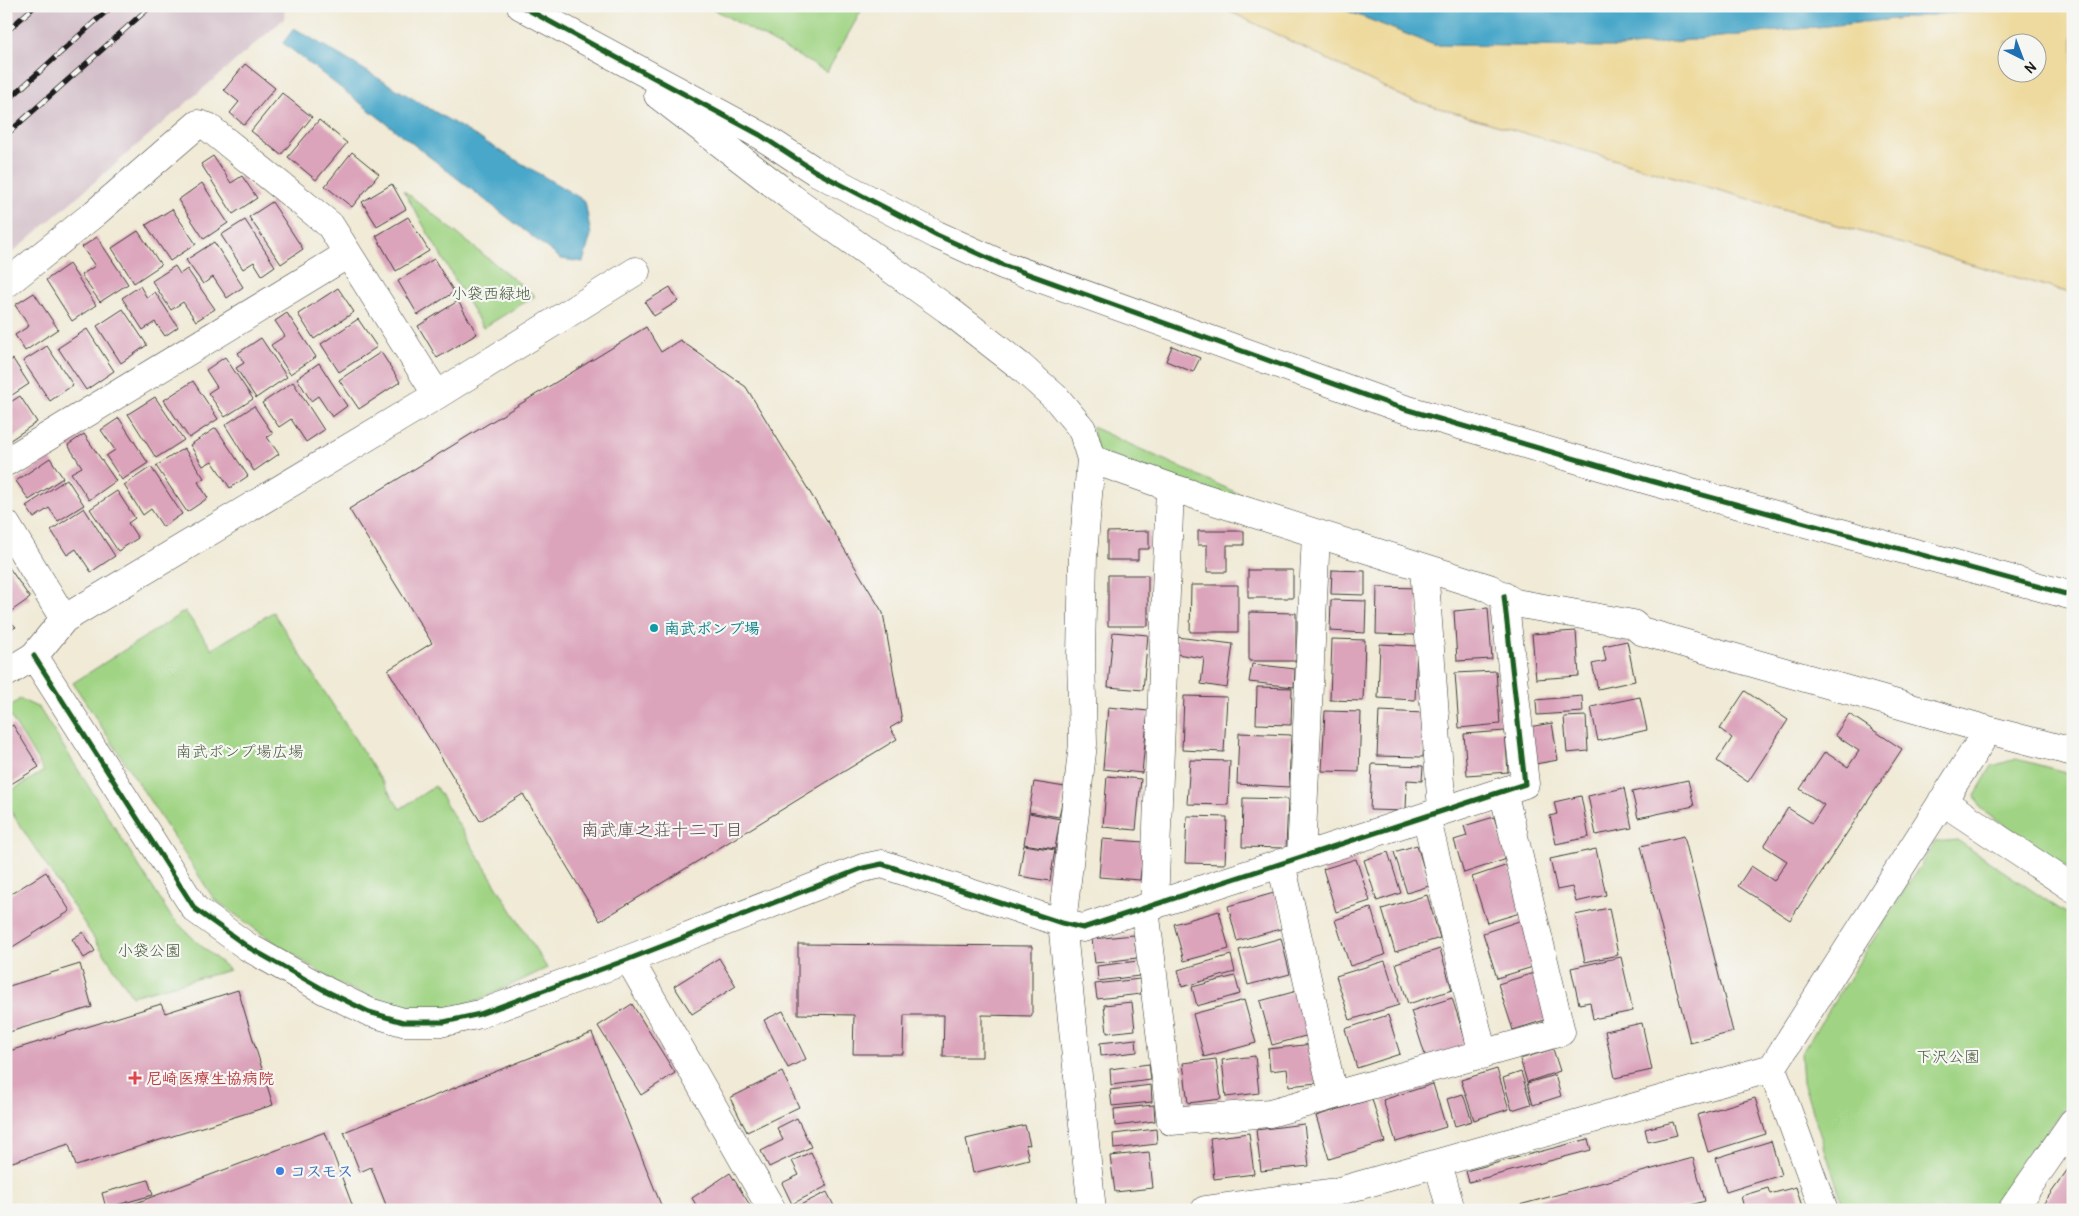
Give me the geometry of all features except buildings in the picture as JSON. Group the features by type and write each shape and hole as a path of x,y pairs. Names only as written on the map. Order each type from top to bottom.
{"street":[{"path":"521,6 760,135 815,171 937,236 1012,269 1398,407 1642,478 2073,596"},
{"path":"607,53 792,198 947,309 1020,366 1057,399 1082,429 1091,459 1083,554 1081,655 1083,744 1062,924 1092,1210"},
{"path":"6,284 95,213 198,124 208,127 330,225 436,395"},
{"path":"6,462 348,254"},
{"path":"6,673 34,656 64,619 436,395 636,271"},
{"path":"1091,459 1170,487 1489,588 1515,603 1633,624 1641,631 1650,634 1988,730 2073,752"},
{"path":"1170,487 1149,907 1171,1121 1270,1113 1561,1032 1503,792"},
{"path":"6,524 64,619"},
{"path":"1316,534 1291,859 1333,1094"},
{"path":"1424,568 1434,813 1483,1055"},
{"path":"34,656 195,908 248,947 334,995 369,1012 404,1022 444,1022 480,1014 630,959 863,868 882,864 1062,924 1083,928 1525,784 1504,596"},
{"path":"1205,1210 1336,1192 1772,1068 1988,730"},
{"path":"1942,801 2073,888"},
{"path":"630,959 772,1210"},
{"path":"1772,1068 1824,1210"},
{"path":"2012,1210 2073,1122"},
{"path":"1438,1163 1451,1210"}],"shaded area":[{"path":"6,6 285,6 284,19 6,258"}],"green space":[{"path":"708,6 864,6 827,72"},
{"name":"小袋西緑地","path":"403,190 535,296 483,328"},
{"path":"1092,427 1281,513 1098,453"},
{"name":"南武ポンプ場広場","path":"185,611 212,649 273,612 400,809 435,786 547,968 484,998 440,1012 389,1004 336,983 262,934 214,899 73,683"},
{"name":"小袋公園","path":"20,699 39,708 170,915 199,944 230,970 132,996 6,804 6,794 44,771 6,709"},
{"path":"2016,759 2073,774 2073,871 1980,808 1975,795 1992,766"},
{"name":"下沢公園","path":"1957,840 2073,918 2073,1095 1993,1210 1845,1210 1803,1083 1801,1054 1935,842"}],"sand":[{"path":"1219,6 1335,6 1434,45 1623,47 2020,6 2073,6 2073,294 1408,99"}],"water":[{"path":"1335,6 2020,6 1623,47 1434,45"},
{"path":"294,28 585,201 591,235 583,262 561,259 283,43"}],"railway":[{"path":"6,32 35,6"},
{"path":"6,102 112,6"},
{"path":"6,135 151,6"}],"cycle path":[{"path":"521,6 760,135 815,171 937,235 1003,265 1398,407 1651,481 2073,596"},
{"path":"34,656 195,909 248,947 326,991 369,1012 403,1022 444,1022 480,1014 629,959 863,868 882,864 1062,923 1083,928 1525,784 1504,596"}],"place":[{"name":"南武ポンプ場","path":"654,628"},
{"name":"尼崎医療生協病院","path":"135,1078"},
{"name":"コスモス","path":"280,1171"}],"district":[{"name":"南武庫之荘十二丁目","path":"662,830"}]}
